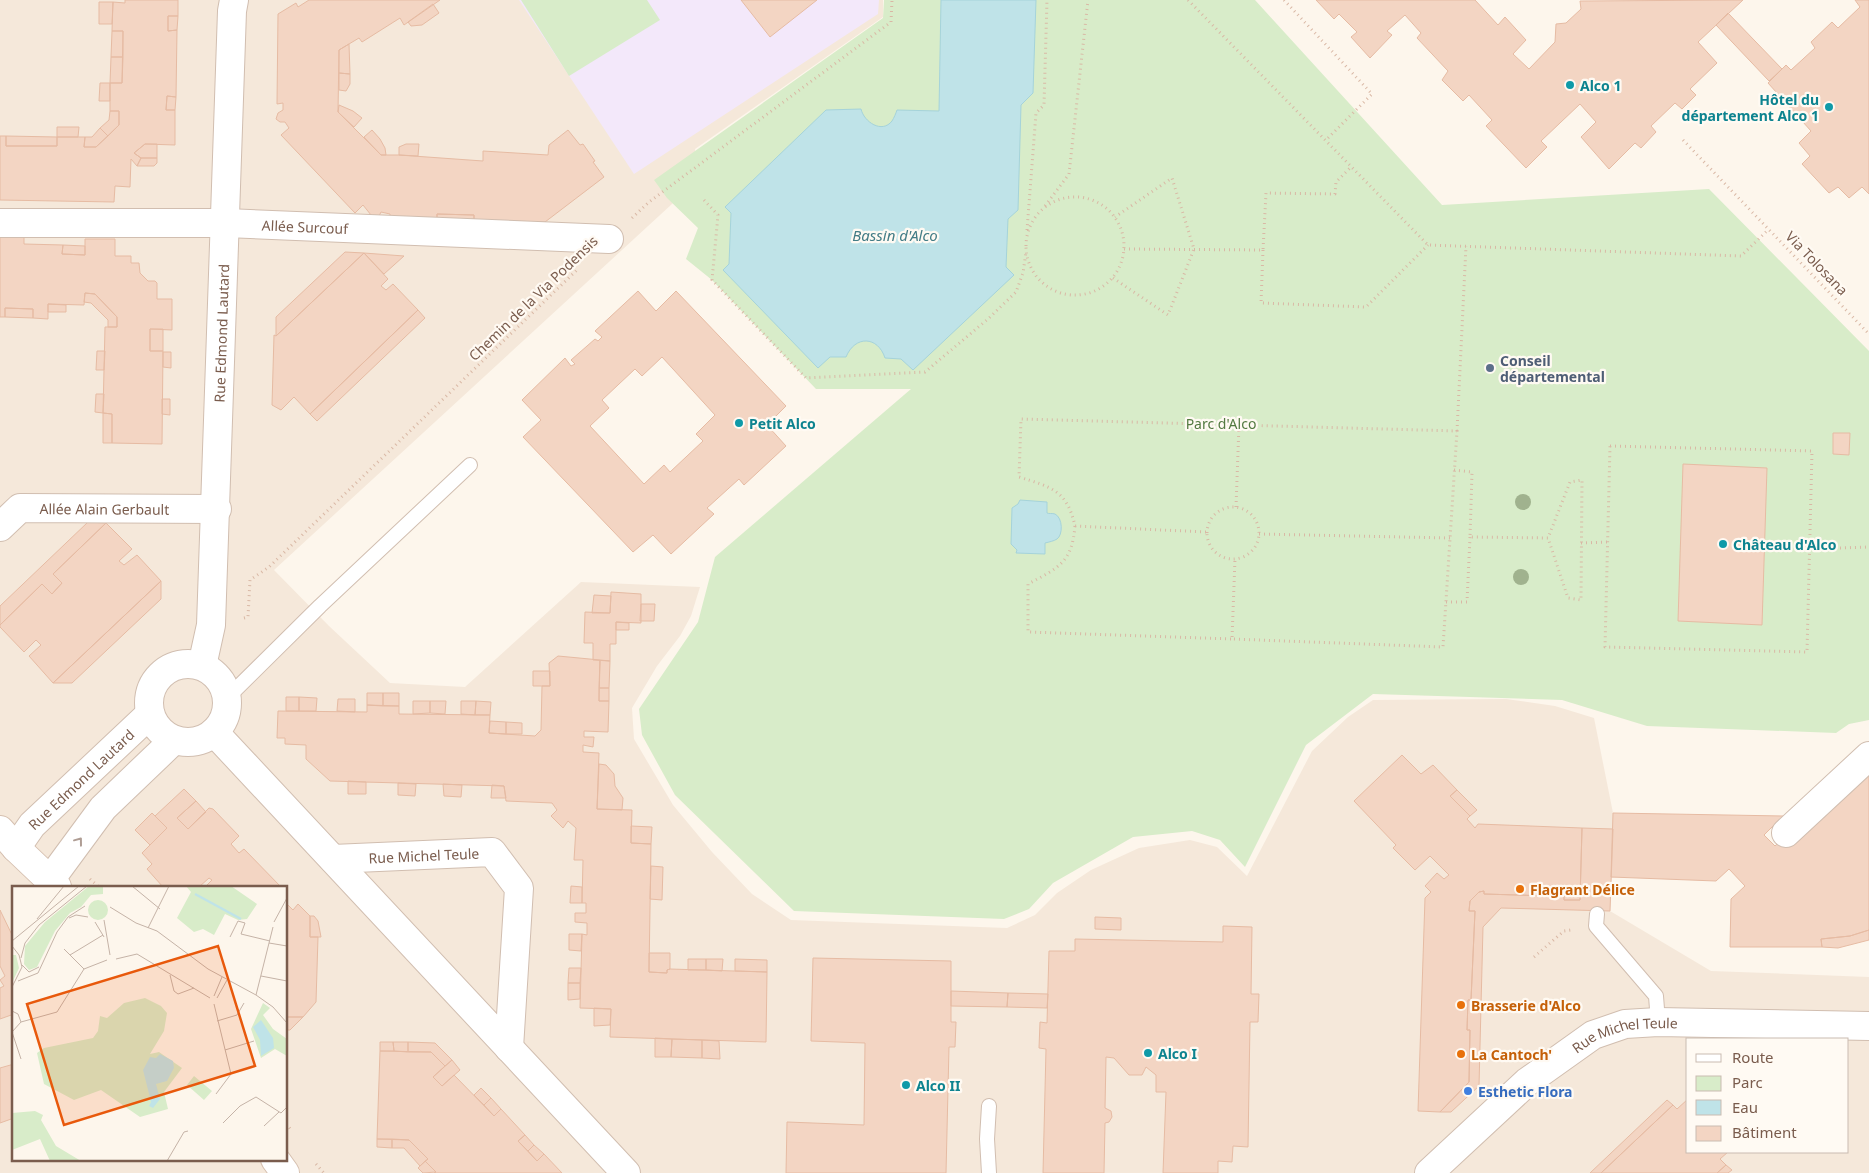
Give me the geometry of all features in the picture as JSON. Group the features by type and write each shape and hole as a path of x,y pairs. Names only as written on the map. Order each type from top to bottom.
{"street":[{"name":"Rue Edmond Lautard","path":"202,666 211,625 232,12 234,0"},
{"name":"Allée Surcouf","path":"0,223 226,223 609,240"},
{"name":"Allée Alain Gerbault","path":"0,527 20,508 216,509"},
{"path":"190,664 202,666 218,679 224,688 227,698 222,722 214,732 195,741 174,740 164,734 150,714 151,690 157,679 166,670 177,666 190,664"},
{"name":"Rue Edmond Lautard","path":"8,839 32,825 150,714"},
{"path":"214,732 626,1173"},
{"path":"8,839 54,884 103,808 174,740"},
{"path":"1786,833 1869,756"},
{"name":"Rue Michel Teule","path":"333,859 492,852 519,888 509,1048"},
{"name":"Rue Michel Teule","path":"1429,1173 1527,1082 1593,1034 1625,1024 1658,1022 1869,1026"},
{"path":"276,1160 285,1173"}],"lane":[{"path":"227,698 320,606 470,465"},
{"path":"1597,920 1656,996 1658,1022"},
{"path":"988,1106 989,1173"}],"path":[{"name":"Chemin de la Via Podensis","path":"211,625 248,617 250,580 269,567 649,202 891,22 892,0"},
{"path":"704,200 718,216 712,280 806,378 925,372 988,320 1016,292 1023,273 1036,113 1044,105 1047,0"},
{"path":"1027,236 1032,221 1069,174 1088,0"},
{"path":"1188,0 1428,245 1741,256 1769,229"},
{"path":"1284,0 1372,94 1326,140"},
{"name":"Via Tolosana","path":"1683,140 1869,334"},
{"path":"1352,166 1336,182 1335,194 1266,193 1261,303 1366,307 1428,245"},
{"path":"1113,278 1168,315 1194,249 1172,178 1115,218"},
{"path":"1026,252 1031,268 1040,280 1053,290 1069,295 1085,294 1100,288 1113,278 1122,260 1124,249 1120,227 1104,206 1089,199 1073,197 1057,200 1043,209"},
{"path":"1457,431 1021,419 1019,477 1044,485 1068,502 1075,526 1074,538 1068,556 1058,568 1028,584 1028,632 1443,647 1457,431 1466,246"},
{"path":"1124,249 1263,250"},
{"path":"1236,507 1239,425"},
{"path":"1610,446 1812,451 1807,652 1605,647 1608,542 1610,446"},
{"path":"1446,602 1467,602 1472,472 1454,470"},
{"path":"1582,480 1581,600 1568,598 1548,538 1570,482 1582,480"},
{"path":"1227,507 1236,507 1244,509 1251,514 1256,521 1259,534 1256,546 1243,557 1235,559 1218,555 1208,541 1206,532 1212,516 1227,507"},
{"path":"1075,526 1206,532"},
{"path":"1259,534 1450,538"},
{"path":"1470,537 1548,538"},
{"path":"1581,543 1608,542"},
{"path":"1810,549 1869,547"},
{"path":"1232,639 1235,559"},
{"path":"1534,957 1564,931 1597,920"}],"shaded area":[{"path":"0,0 883,0 883,17 695,149 697,181 274,570 329,626 390,683 465,687 581,582 700,587 691,616 680,636 657,666 632,708 634,739 673,805 712,852 752,894 791,920 1007,928 1035,915 1057,893 1091,870 1139,848 1190,840 1217,847 1247,876 1312,751 1348,717 1373,700 1506,699 1555,706 1594,718 1613,813 1610,911 1711,971 1869,977 1869,1173 0,1173"},
{"path":"519,0 879,0 878,14 634,174"}],"green space":[{"path":"521,0 647,0 660,20 569,76"},
{"name":"Parc d'Alco","path":"884,0 1255,0 1442,205 1709,189 1869,351 1869,720 1849,724 1836,733 1647,726 1562,700 1373,694 1306,745 1245,867 1220,840 1192,831 1133,837 1053,883 1029,909 1004,919 794,911 675,795 642,735 639,709 698,622 715,557 911,389 816,389 712,280 686,259 698,228 667,198 654,180 883,18"}],"water":[{"name":"Bassin d'Alco","path":"941,0 1036,0 1033,93 1021,105 1018,210 1008,219 1006,267 1014,275 913,370 901,359 885,358 877,345 866,341 855,345 846,357 830,357 818,368 723,270 729,264 731,213 725,207 826,110 861,109 869,122 879,126 888,125 897,110 939,111"},
{"path":"1020,500 1047,502 1047,513 1055,514 1060,519 1059,537 1045,543 1045,554 1016,553 1017,550 1011,544 1012,508"}],"building":[{"path":"125,0 178,0 178,16 168,16 168,31 177,30 176,97 167,96 166,110 175,110 175,145 145,144 134,153 141,158 137,166 131,159 130,187 115,186 114,202 0,200 0,136 6,136 6,146 57,146 57,137 85,137 84,147 96,147 119,125 119,111 110,111 110,83 122,83 123,31 112,31 113,2 125,3"},
{"path":"309,0 440,0 404,25 400,18 362,42 359,38 339,50 338,112 381,155 483,161 483,151 548,155 549,145 568,130 580,145 583,144 604,177 545,222 474,220 474,215 437,214 437,218 390,217 390,214 381,212 379,216 375,217 363,205 355,213 281,135 289,128 285,122 280,122 276,119 278,113 283,110 283,103 277,104 278,14 296,3 298,7"},
{"path":"741,0 817,0 770,37"},
{"name":"Alco 1","path":"1316,0 1475,0 1498,25 1505,17 1526,40 1513,54 1529,69 1555,42 1556,24 1566,23 1581,9 1580,1 1743,0 1698,42 1717,63 1690,89 1696,95 1682,109 1675,103 1651,126 1656,132 1641,148 1635,143 1609,169 1581,137 1596,122 1580,104 1541,141 1547,147 1526,168 1486,126 1492,120 1469,95 1463,101 1442,80 1448,71 1417,38 1421,33 1405,15 1387,31 1392,35 1370,58 1351,37 1357,32 1339,14 1334,19"},
{"name":"Hôtel du département Alco 1","path":"1855,0 1869,0 1869,194 1862,187 1849,198 1838,187 1829,193 1802,164 1810,156 1799,143 1811,131 1768,83 1786,65 1791,70 1815,48 1811,42 1832,22 1838,28 1860,7"},
{"path":"99,2 113,2 112,24 99,24"},
{"path":"433,4 439,13 422,25 411,26 408,22"},
{"path":"1728,13 1782,69 1769,81 1716,25"},
{"path":"168,16 178,16 177,30 168,31"},
{"path":"112,31 123,31 123,57 111,57"},
{"path":"349,44 350,74 339,73 339,50"},
{"path":"111,57 123,57 122,83 110,83"},
{"path":"339,73 350,74 350,84 346,91 339,90"},
{"path":"100,83 110,83 110,101 99,101"},
{"path":"167,96 176,97 175,110 166,110"},
{"path":"339,105 353,111 362,118 354,127 338,112"},
{"path":"110,111 119,111 119,125 108,136 100,128 109,120"},
{"path":"57,127 79,127 78,137 57,137"},
{"path":"100,128 108,136 96,147 84,147 85,137 92,137"},
{"path":"372,130 380,139 385,148 386,155 381,155 364,137"},
{"path":"6,136 57,137 57,146 6,146"},
{"path":"145,144 157,144 157,158 141,158 134,153"},
{"path":"406,144 419,144 418,156 399,155 399,147"},
{"path":"141,158 157,158 157,163 154,166 137,166"},
{"path":"437,214 474,215 474,220 437,225"},
{"path":"0,236 24,237 24,244 63,245 62,254 85,255 85,239 115,239 115,256 131,256 131,263 139,263 140,273 148,281 155,281 157,283 157,299 172,299 172,330 150,329 150,351 163,351 162,444 112,443 112,414 103,413 105,327 117,327 117,317 95,294 85,293 84,305 48,304 48,319 33,318 33,309 5,308 5,317 0,317"},
{"path":"63,245 85,246 85,255 62,254"},
{"path":"345,252 364,253 276,336 276,317"},
{"path":"364,253 404,256 384,274"},
{"path":"364,253 388,279 381,286 386,290 393,284 418,310 310,414 294,397 281,410 272,405 274,335 276,336"},
{"name":"Petit Alco","path":"638,291 656,311 676,291 786,406 767,425 786,446 744,485 739,479 707,508 714,514 671,554 653,535 633,552 523,437 541,420 522,400 565,358 571,366 575,364 571,360 595,339 598,341 602,337 595,331","holes":["662,357 715,415 696,434 703,441 670,472 664,465 644,484 590,426 609,408 602,400 635,369 642,376"]},
{"path":"85,293 95,294 117,317 117,327 108,327 108,320 91,303 84,302"},
{"path":"48,304 66,305 66,312 48,312"},
{"path":"5,308 33,309 33,318 5,317"},
{"path":"418,310 425,318 317,421 310,414"},
{"path":"150,329 163,329 163,351 150,351"},
{"path":"97,351 105,351 104,370 96,370"},
{"path":"163,352 171,352 171,368 163,367"},
{"path":"96,394 104,394 103,413 95,412"},
{"path":"162,399 170,399 170,415 162,414"},
{"path":"103,413 112,414 112,443 103,443"},
{"path":"1833,433 1850,433 1849,455 1833,454"},
{"name":"Château d'Alco","path":"1683,464 1767,468 1762,625 1678,621"},
{"path":"88,522 106,523 53,574 62,583 52,594 42,584 0,625 0,606"},
{"path":"106,523 132,549 119,561 124,565 137,555 161,581 53,683 29,656 41,645 36,640 24,652 0,625 42,584 52,594 62,583 53,574"},
{"path":"161,581 161,599 72,683 53,683"},
{"path":"611,592 641,594 641,623 616,622 616,644 610,644 610,661 593,660 593,643 584,643 585,612 610,613"},
{"path":"594,595 611,596 610,613 592,613"},
{"path":"641,604 655,604 654,621 640,621"},
{"path":"616,622 629,623 629,630 616,630"},
{"path":"558,656 600,660 599,701 609,701 608,732 584,731 584,737 594,737 593,747 583,745 583,752 599,753 597,809 632,810 631,843 651,844 649,972 667,973 667,970 670,969 767,972 766,1042 610,1037 611,1009 580,1008 582,934 587,935 587,923 575,922 575,913 586,913 586,903 582,903 583,860 574,860 576,828 568,821 563,828 551,816 557,810 552,803 506,801 504,786 330,781 306,759 306,745 285,744 285,738 277,738 278,711 367,712 367,705 399,706 399,714 490,715 489,733 535,736 541,730 542,686 550,686 549,663"},
{"path":"600,660 610,661 609,688 599,688"},
{"path":"533,671 550,671 550,686 533,686"},
{"path":"599,688 609,688 609,701 599,701"},
{"path":"367,693 383,693 383,706 367,705"},
{"path":"383,693 399,693 399,706 383,706"},
{"path":"286,697 299,697 299,711 286,711"},
{"path":"299,697 317,698 316,711 299,711"},
{"path":"338,699 355,699 355,712 337,711"},
{"path":"413,701 430,701 430,713 413,714"},
{"path":"430,701 446,701 445,714 430,713"},
{"path":"461,701 476,701 475,715 461,714"},
{"path":"476,701 491,702 490,715 475,715"},
{"path":"490,721 506,722 506,734 489,733"},
{"path":"506,722 522,723 522,734 506,734"},
{"path":"1402,755 1421,774 1433,765 1457,790 1450,796 1470,816 1467,819 1475,828 1478,824 1582,828 1580,900 1564,900 1564,889 1549,888 1549,896 1484,894 1484,891 1479,892 1470,901 1469,911 1475,911 1471,1000 1468,1000 1467,1030 1470,1030 1469,1082 1440,1112 1418,1111 1425,898 1431,892 1425,886 1437,873 1444,879 1449,875 1430,856 1415,870 1393,848 1396,845 1354,801"},
{"path":"599,764 606,765 614,774 615,786 623,798 622,810 597,809"},
{"path":"1869,770 1869,930 1850,936 1821,939 1822,947 1730,947 1731,899 1745,886 1729,869 1716,881 1611,877 1613,813 1783,816 1764,835 1775,846 1810,813"},
{"path":"348,781 366,782 366,794 348,794"},
{"path":"398,783 416,784 415,796 398,795"},
{"path":"443,784 462,785 461,797 444,796"},
{"path":"492,785 504,786 506,798 491,798"},
{"path":"184,789 196,801 177,818 188,829 209,808 213,809 239,836 231,844 239,853 244,849 280,886 206,886 212,880 209,878 200,886 162,886 147,869 152,864 142,853 167,828 155,816"},
{"path":"1457,790 1477,810 1470,816 1450,796"},
{"path":"196,801 206,812 188,829 177,818"},
{"path":"152,813 167,828 150,845 135,830"},
{"path":"631,826 652,827 651,844 631,843"},
{"path":"1582,828 1613,829 1610,911 1501,908 1483,927 1479,1086 1451,1112 1440,1112 1469,1082 1470,1030 1467,1030 1468,1000 1471,1000 1475,911 1469,911 1470,901 1479,892 1484,891 1484,894 1549,896 1549,888 1564,889 1564,900 1580,900"},
{"path":"651,866 663,867 662,900 650,899"},
{"path":"571,886 582,887 582,903 570,903"},
{"path":"298,904 310,916 310,937 318,937 316,1002 303,1017 288,1017 288,905 293,910"},
{"path":"0,910 12,935 12,1015 0,1019 0,988 4,986 0,980 5,976 0,966"},
{"path":"310,916 314,916 318,921 321,937 310,937"},
{"path":"1095,917 1121,918 1121,930 1095,929"},
{"name":"Alco I","path":"1223,926 1252,927 1251,994 1259,994 1258,1022 1250,1022 1248,1147 1233,1146 1232,1162 1218,1161 1218,1173 1163,1173 1166,1092 1156,1092 1156,1075 1146,1067 1142,1075 1129,1075 1114,1058 1106,1057 1105,1108 1111,1111 1112,1117 1109,1122 1105,1123 1104,1173 1043,1173 1046,1049 1039,1048 1040,1022 1047,1023 1049,951 1075,951 1075,939 1223,942"},
{"path":"1869,930 1869,940 1838,948 1822,947 1821,939 1850,936"},
{"path":"569,934 582,934 581,951 569,950"},
{"path":"649,953 670,953 670,969 667,970 667,973 649,972"},
{"name":"Alco II","path":"813,958 951,961 951,1022 956,1022 955,1047 949,1047 946,1173 786,1173 787,1122 864,1125 865,1043 811,1041"},
{"path":"688,959 706,959 706,970 688,970"},
{"path":"706,959 723,959 722,971 706,970"},
{"path":"735,959 767,960 767,972 735,971"},
{"path":"569,968 581,968 580,983 568,983"},
{"path":"568,983 580,983 580,999 568,1000"},
{"path":"951,991 1008,993 1007,1007 951,1006"},
{"path":"1008,993 1048,994 1047,1008 1007,1007"},
{"path":"594,1008 611,1009 610,1025 594,1026"},
{"path":"288,1017 303,1017 288,1030"},
{"path":"655,1038 672,1039 671,1057 655,1057"},
{"path":"672,1039 702,1040 702,1058 671,1057"},
{"path":"702,1040 719,1041 720,1059 702,1058"},
{"path":"380,1042 393,1042 394,1051 380,1051"},
{"path":"393,1042 408,1042 408,1052 394,1051"},
{"path":"408,1042 435,1043 452,1060 445,1066 431,1052 408,1052"},
{"path":"380,1051 431,1052 445,1066 433,1077 442,1086 454,1075 494,1116 501,1109 525,1135 518,1141 537,1161 544,1154 562,1173 434,1173 436,1172 425,1161 428,1159 409,1140 377,1139"},
{"path":"452,1060 460,1070 442,1086 433,1077"},
{"path":"12,1065 12,1119 0,1123 0,1068"},
{"path":"481,1088 491,1098 484,1105 474,1095"},
{"path":"491,1098 501,1109 494,1116 484,1105"},
{"path":"1667,1100 1673,1105 1601,1173 1590,1173"},
{"path":"1686,1101 1686,1153 1727,1153 1720,1159 1726,1165 1717,1173 1601,1173 1673,1105 1677,1109"},
{"path":"525,1135 534,1145 528,1151 518,1141"},
{"path":"377,1139 392,1139 392,1148 377,1147"},
{"path":"392,1139 409,1140 428,1159 420,1166 404,1148 392,1148"},
{"path":"534,1145 544,1154 537,1161 528,1151"},
{"path":"425,1161 436,1172 423,1173 418,1168"},
{"path":"1726,1165 1732,1170 1728,1173 1717,1173"}],"place":[{"name":"Alco 1","path":"1570,85"},
{"name":"Hôtel du département Alco 1","path":"1829,107"},
{"name":"Conseil départemental","path":"1490,368"},
{"name":"Petit Alco","path":"739,423"},
{"name":"Château d'Alco","path":"1723,544"},
{"name":"Flagrant Délice","path":"1520,889"},
{"name":"Brasserie d'Alco","path":"1461,1005"},
{"name":"Alco I","path":"1148,1053"},
{"name":"La Cantoch'","path":"1461,1054"},
{"name":"Alco II","path":"906,1085"},
{"name":"Esthetic Flora","path":"1468,1091"}]}
